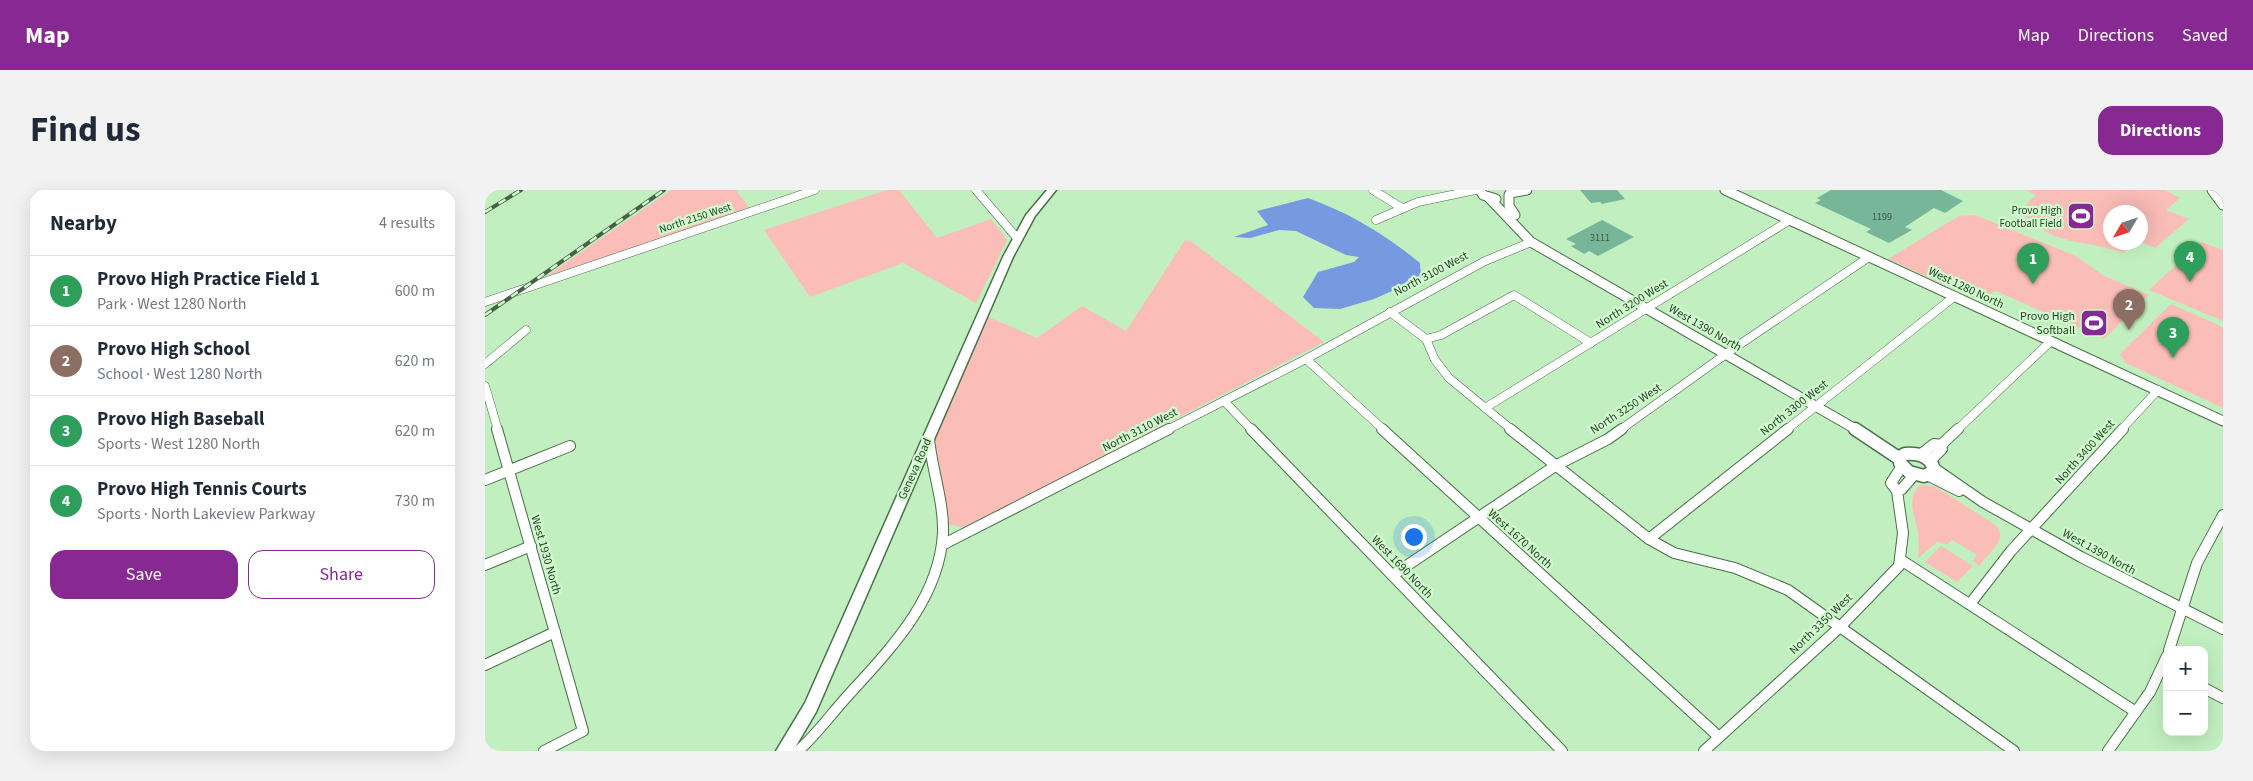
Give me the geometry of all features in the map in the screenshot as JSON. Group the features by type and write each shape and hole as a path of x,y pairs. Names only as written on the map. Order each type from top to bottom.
{"main road":[{"name":"Geneva Road","path":"784,751 815,698 1017,238 1031,215 1052,190"}],"street":[{"name":"North 2150 West","path":"485,300 815,190"},
{"path":"976,190 1017,238"},
{"path":"1373,190 1402,208"},
{"path":"1376,220 1402,208 1475,190"},
{"name":"West 1390 North","path":"1480,190 1502,207 1521,234 1531,242 1815,407 1918,463 1965,492 2127,584 2223,629"},
{"path":"1439,198 1502,198 1509,193 1527,190"},
{"name":"West 1280 North","path":"1725,190 2223,421"},
{"path":"2212,190 2223,205"},
{"path":"1509,193 1509,206 1528,233 1531,242"},
{"name":"North 3200 West","path":"1485,408 1790,220"},
{"name":"North 3100 West","path":"1347,335 1485,261 1531,242"},
{"name":"North 3250 West","path":"1393,575 1555,466 1608,439 1869,257"},
{"path":"1426,339 1441,335 1514,296 1591,343"},
{"name":"North 3300 West","path":"1649,539 1955,296"},
{"path":"1390,312 1426,339 1435,360 1449,378 1555,466 1649,539 1682,556 1699,562 1735,568 1769,580 1788,590 2014,751"},
{"path":"485,364 493,354 526,330"},
{"name":"North 3110 West","path":"942,544 1306,359 1347,335"},
{"path":"2051,340 1941,445 1943,449 1918,463 1891,483 1897,491 1903,533 1901,560 2136,712"},
{"name":"West 1670 North","path":"1306,359 1718,736"},
{"name":"West 1930 North","path":"485,386 488,407 509,470 583,731 544,751"},
{"name":"North 3400 West","path":"1970,604 1984,588 2003,560 2158,390"},
{"name":"West 1690 North","path":"1224,401 1562,751"},
{"path":"798,751 900,636 927,589 942,544 942,516 929,438"},
{"path":"485,480 570,446"},
{"path":"1897,491 1902,489 1914,475 1918,463"},
{"path":"2170,646 2197,560 2208,536 2223,514"},
{"path":"485,565 531,546"},
{"name":"North 3350 West","path":"1704,751 1718,736 1840,627 1899,566 1901,560"},
{"path":"485,665 555,632"},
{"path":"2107,751 2150,692 2163,669"},
{"path":"2208,690 2223,698"}],"shaded area":[{"path":"671,190 736,190 750,209 547,276"},
{"path":"887,190 899,190 937,238 991,219 1007,240 976,303 903,263 810,297 764,230"},
{"path":"2026,190 2165,190 2180,198 2166,210 2189,219 2155,248 2148,245 2148,205 2103,205 2103,248 2060,238 2036,226 2024,215 2023,208 2036,195"},
{"path":"1975,215 2076,256 2104,276 2149,295 2104,339 1996,291 1977,299 1888,259 1959,216"},
{"path":"1185,240 1192,242 1324,342 973,524 962,527 948,524 934,438 986,316 1037,338 1082,306 1126,331"},
{"path":"2201,242 2223,250 2223,321 2149,290"},
{"path":"2112,250 2127,250 2123,253"},
{"path":"2171,304 2223,327 2223,408 2126,363 2120,354"},
{"path":"1920,485 1936,487 1997,526 2000,532 1998,542 1980,566 1973,561 1977,555 1952,540 1947,544 1937,542 1918,558 1918,537 1912,502 1913,496"},
{"path":"1941,546 1973,566 1957,582 1925,562"}],"water":[{"path":"1308,198 1353,218 1394,243 1420,263 1421,278 1374,299 1340,309 1314,308 1303,297 1318,272 1354,262 1359,257 1346,255 1296,231 1279,230 1250,238 1234,237 1268,225 1257,211"}],"building":[{"path":"1580,190 1617,190 1625,199 1602,204 1600,202 1591,203"},
{"path":"1831,190 1941,190 1963,201 1945,213 1934,208 1905,227 1912,230 1889,243 1866,232 1871,229 1815,203 1821,200 1817,198"},
{"path":"1602,220 1634,237 1598,256 1589,251 1584,254 1571,246 1576,244 1566,239"}],"railway":[{"path":"485,212 521,190"},
{"path":"485,315 664,190"}],"place":[{"name":"Provo High Football Field","path":"2081,216"},
{"name":"Provo High Tennis Courts","path":"2190,282"},
{"name":"Provo High Practice Field 1","path":"2033,284"},
{"name":"Provo High Softball","path":"2094,323"},
{"name":"Provo High School","path":"2129,330"},
{"name":"Provo High Baseball","path":"2173,358"}]}
